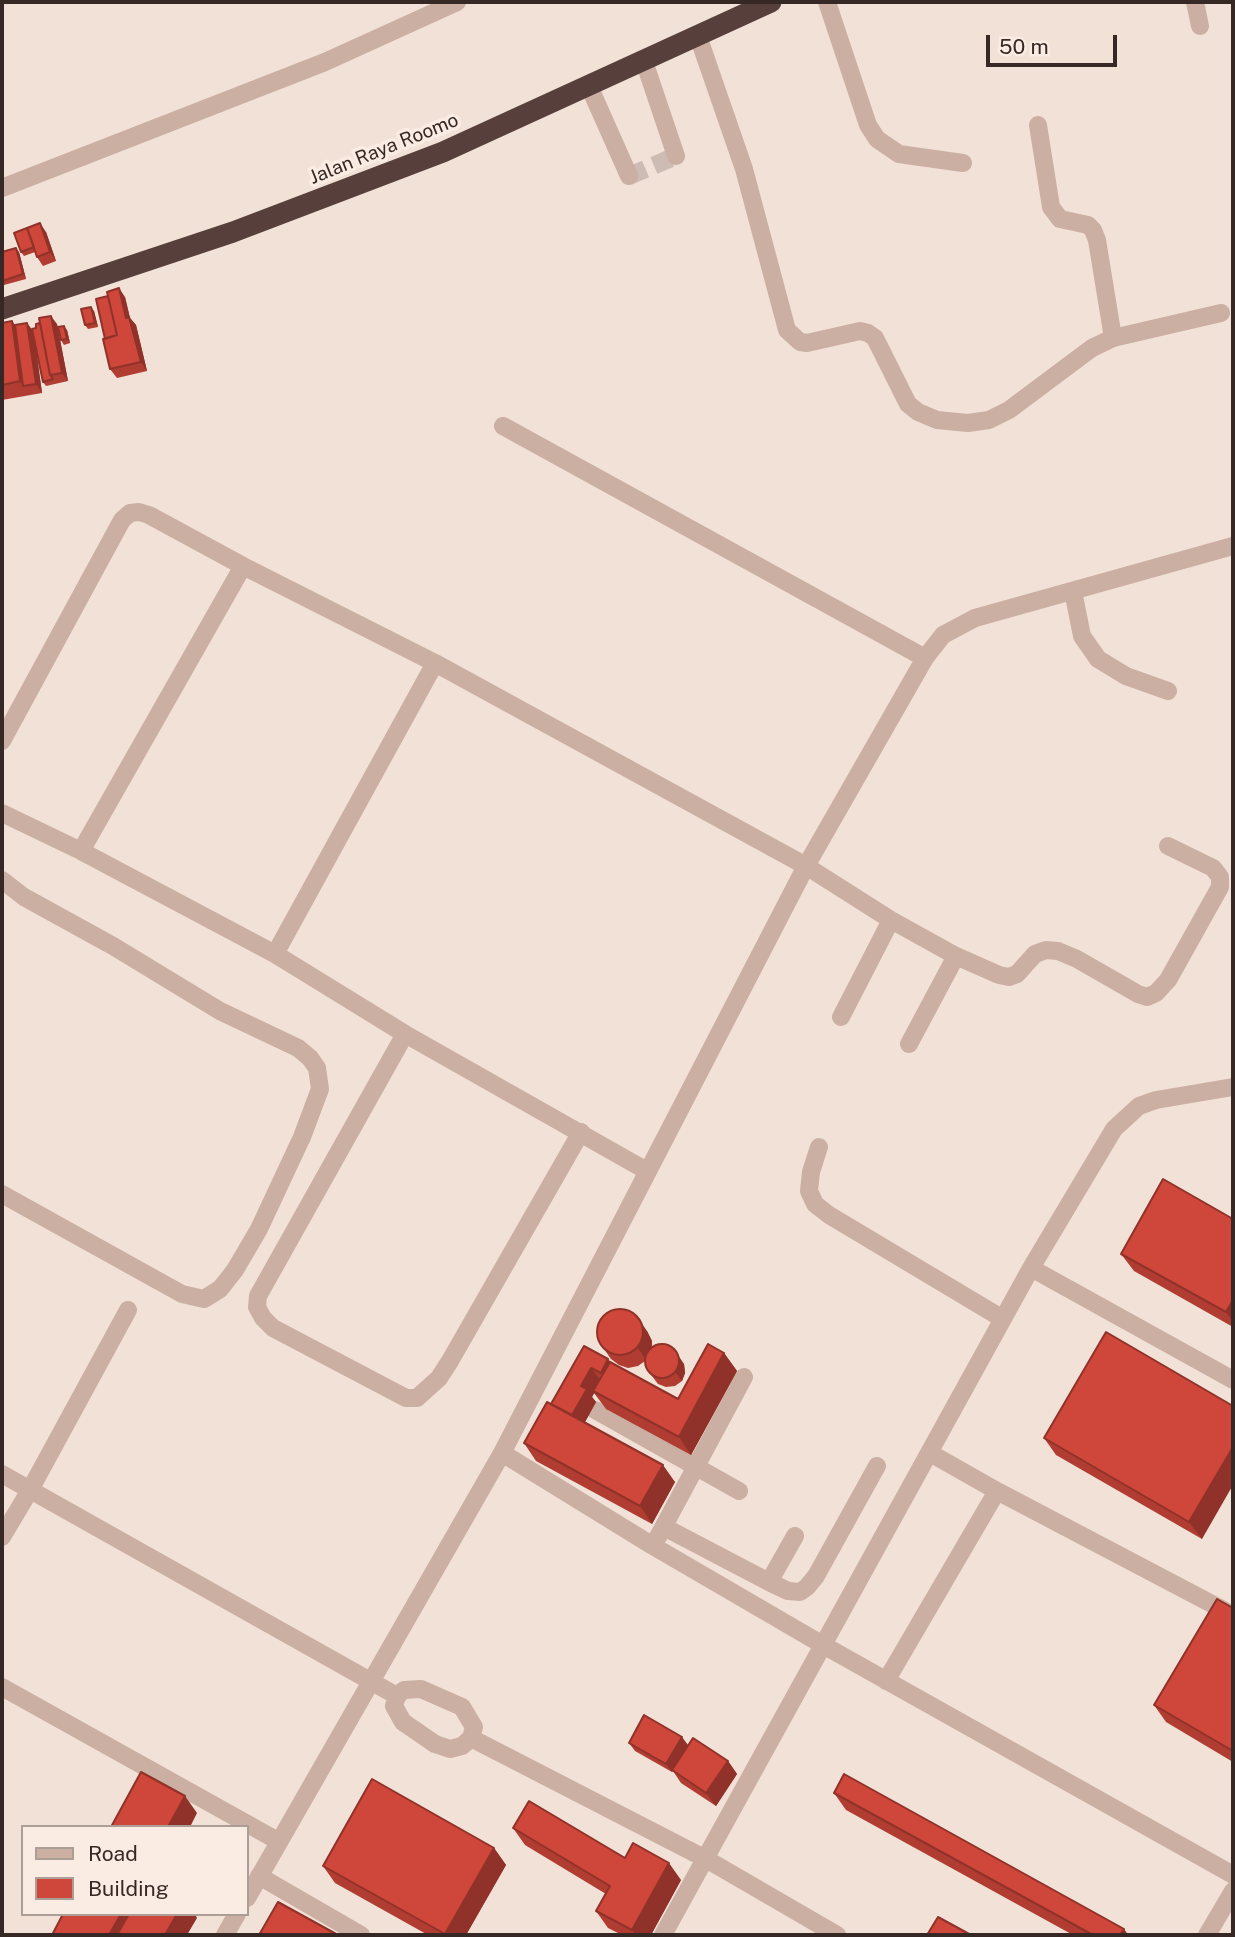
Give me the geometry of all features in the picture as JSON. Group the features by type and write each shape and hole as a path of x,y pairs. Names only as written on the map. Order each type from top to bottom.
{"highway":[{"name":"Jalan Raya Roomo","path":"2,309 233,232 443,152 771,2"}],"street":[{"path":"2,188 325,62 457,2"},
{"path":"827,2 868,125 877,139 899,154 963,163"},
{"path":"1195,2 1200,26"},
{"path":"698,36 744,169 787,330 800,342 807,343 860,331 868,333 874,338 908,404 918,412 937,420 968,423 989,420 1009,410 1092,348 1113,338 1221,313"},
{"path":"644,61 676,156"},
{"path":"589,86 629,176"},
{"path":"1038,125 1051,207 1060,219 1088,225 1097,240 1113,338"},
{"path":"503,426 925,658"},
{"path":"2,741 122,520 130,513 149,515 435,663 806,866 891,920 956,956 999,975 1017,974 1035,954 1046,950 1058,951 1138,994 1147,997 1156,993 1168,980 1220,887 1220,877 1213,868 1168,846"},
{"path":"248,1896 502,1453 806,866 925,658 943,635 975,618 1233,546"},
{"path":"81,852 243,566"},
{"path":"1073,592 1082,636 1098,659 1126,676 1168,691"},
{"path":"275,954 435,663"},
{"path":"2,813 275,954 405,1034 647,1171"},
{"path":"2,880 24,897 113,946 220,1011 298,1048 317,1068 320,1089 302,1137 259,1229 235,1270 220,1289 204,1299 182,1294 2,1194"},
{"path":"841,1017 891,920"},
{"path":"909,1044 956,956"},
{"path":"405,1034 258,1296 257,1307 273,1328 405,1398 417,1398 439,1378 450,1361 581,1132"},
{"path":"663,1935 1031,1268 1114,1129 1126,1115 1139,1106 1156,1100 1233,1087"},
{"path":"819,1147 811,1172 809,1191 815,1204 1003,1319"},
{"path":"1031,1268 1233,1380"},
{"path":"2,1537 128,1310"},
{"path":"653,1546 744,1377"},
{"path":"595,1410 739,1491"},
{"path":"502,1453 653,1546 823,1645 1233,1875"},
{"path":"930,1453 1233,1615"},
{"path":"664,1527 769,1582 788,1591 800,1592 807,1587 877,1466"},
{"path":"2,1474 397,1696"},
{"path":"886,1681 997,1491"},
{"path":"769,1582 794,1536"},
{"path":"2,1687 278,1841"},
{"path":"421,1689 462,1707 474,1727 471,1738 462,1746 450,1749 435,1744 403,1722 394,1706 397,1696 404,1690 421,1689"},
{"path":"471,1738 706,1859 837,1935"},
{"path":"260,1877 361,1935"},
{"path":"1207,1935 1233,1891"},
{"path":"225,1935 236,1916"}],"building":[{"path":"40,223 50,252 37,257 27,228"},
{"path":"27,228 34,247 21,252 14,233"},
{"path":"16,248 23,274 2,281 2,252"},
{"path":"119,288 141,362 110,369 103,339 117,335 107,292"},
{"path":"108,296 117,335 105,339 96,299"},
{"path":"91,307 95,323 85,325 81,309"},
{"path":"51,316 62,373 50,375 39,318"},
{"path":"12,321 20,381 2,385 2,323"},
{"path":"27,323 36,384 23,386 15,325"},
{"path":"40,323 53,379 43,382 32,329"},
{"path":"64,326 67,339 61,340 58,327"},
{"path":"1163,1179 1233,1219 1233,1300 1226,1312 1121,1254"},
{"path":"620,1309 636,1316 643,1332 636,1348 620,1355 604,1348 597,1332 604,1316"},
{"path":"1106,1332 1233,1406 1233,1447 1189,1522 1044,1438"},
{"path":"662,1344 674,1349 679,1361 674,1373 662,1378 650,1373 645,1361 650,1349"},
{"path":"708,1344 724,1353 679,1437 593,1391 610,1362 678,1399"},
{"path":"584,1346 608,1359 601,1373 591,1368 581,1386 587,1389 572,1415 551,1404"},
{"path":"547,1402 663,1465 640,1506 524,1443"},
{"path":"1217,1599 1233,1608 1233,1751 1154,1705"},
{"path":"644,1715 682,1737 666,1764 629,1743"},
{"path":"693,1738 728,1761 706,1793 672,1770"},
{"path":"141,1772 185,1796 169,1825 112,1825"},
{"path":"844,1774 1124,1929 1120,1935 1093,1935 834,1793"},
{"path":"372,1779 494,1848 445,1934 323,1866"},
{"path":"529,1801 625,1858 633,1843 669,1863 632,1930 596,1911 610,1886 513,1828"},
{"path":"278,1902 338,1935 259,1935"},
{"path":"62,1916 120,1916 109,1935 52,1935"},
{"path":"128,1916 176,1916 165,1935 117,1935"},
{"path":"938,1917 971,1935 927,1935"}],"tunnel":[{"path":"629,176 676,156"}]}
